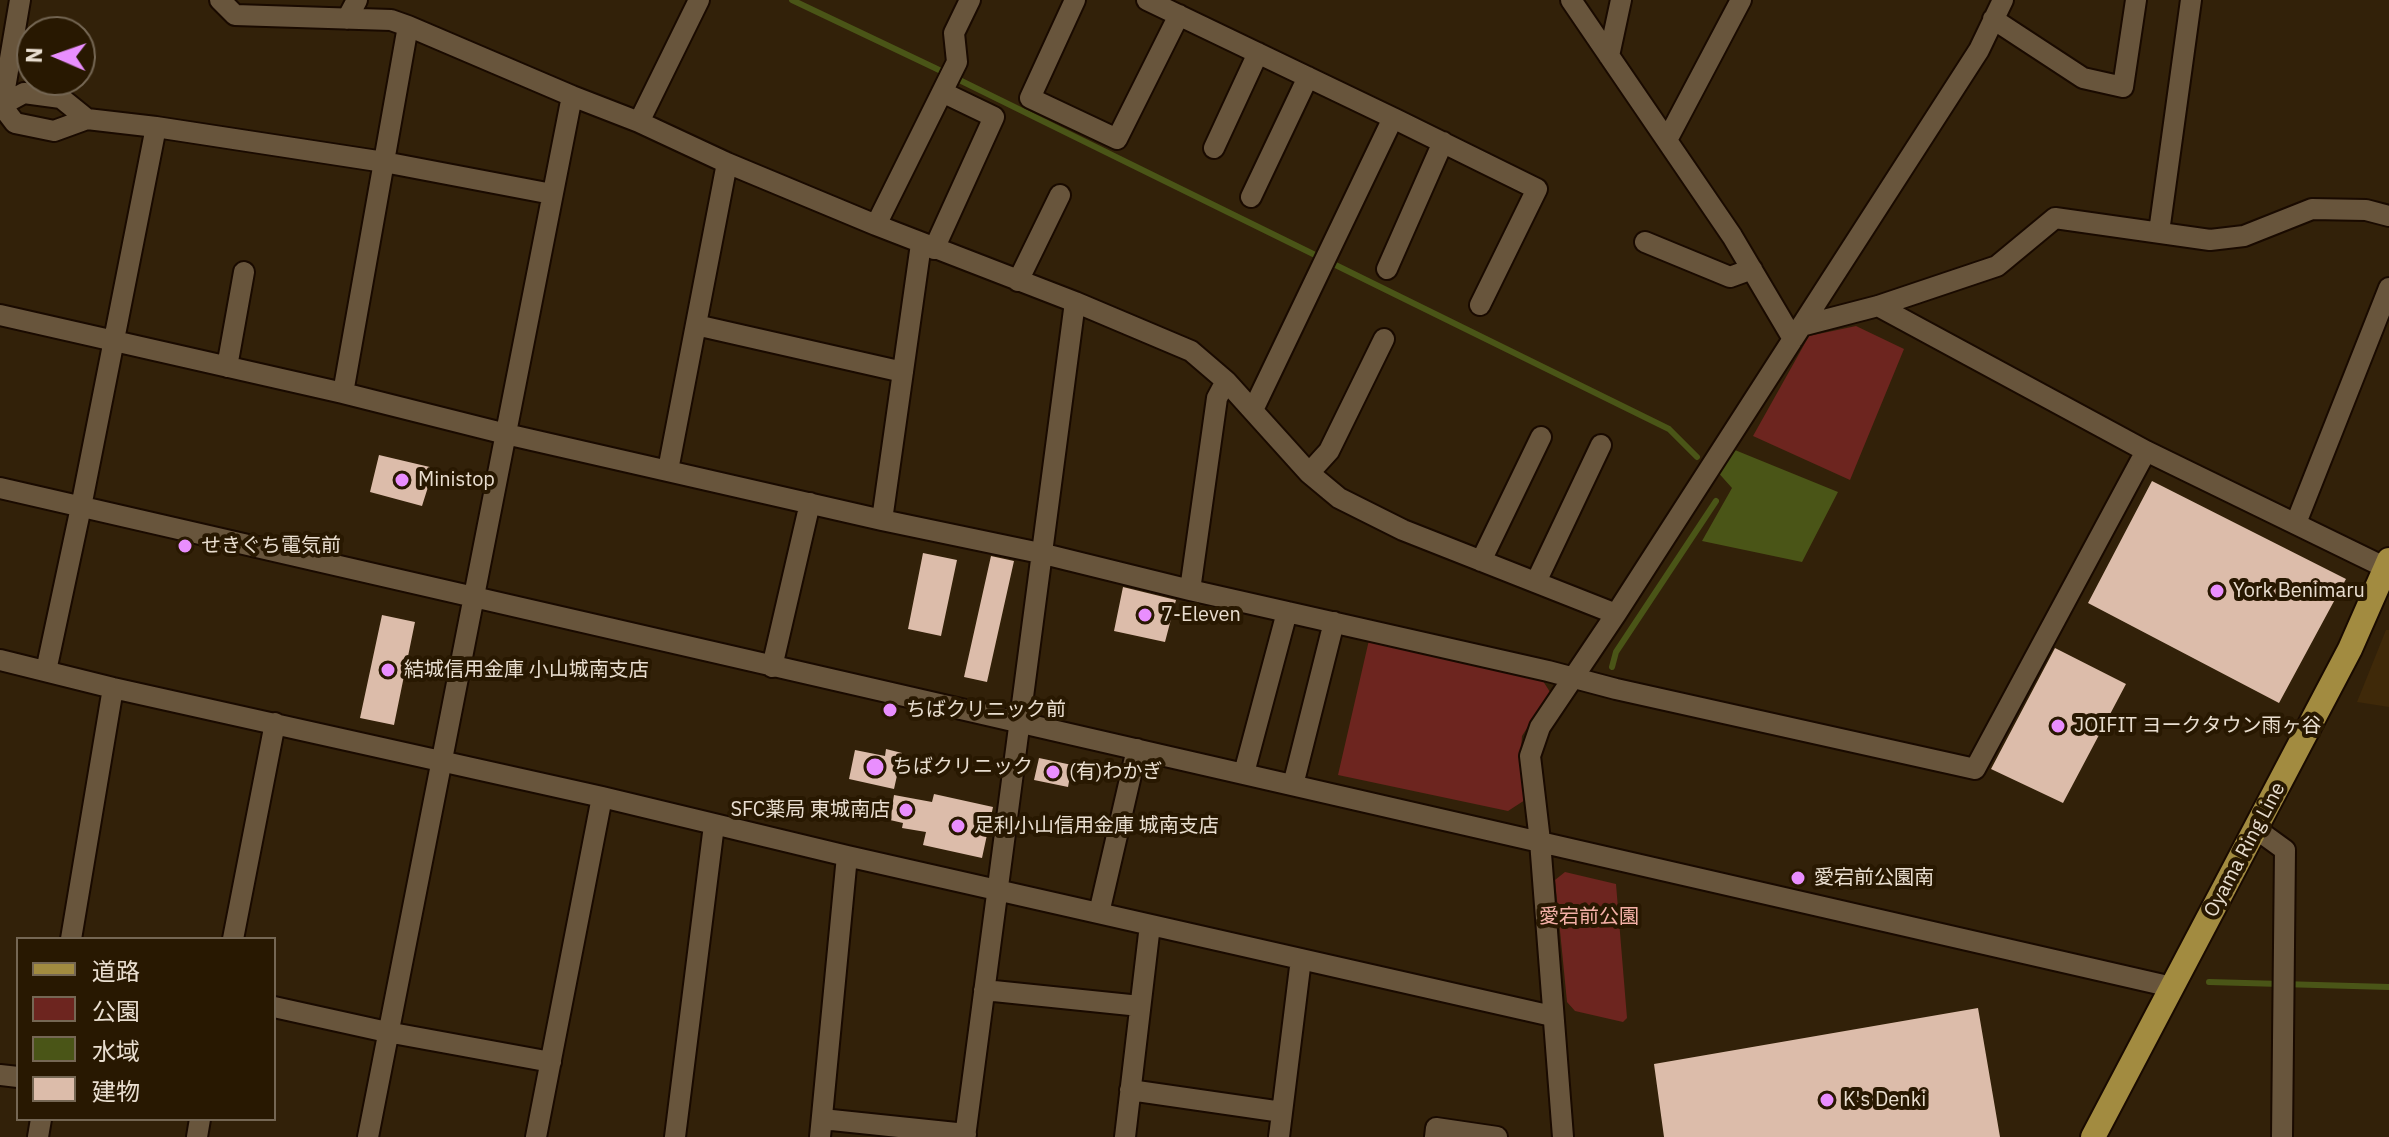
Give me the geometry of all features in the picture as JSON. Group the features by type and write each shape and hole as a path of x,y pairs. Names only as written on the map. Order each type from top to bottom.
{"main road":[{"name":"Oyama Ring Line","path":"2093,1137 2350,649 2388,564"}],"street":[{"path":"20,0 1,106 15,123 54,131 87,119 156,127 384,162 552,194"},
{"path":"220,0 235,15 352,9 408,26 876,225 1075,302 1191,351 1226,381 1309,473 1339,498 1403,530 1616,614"},
{"path":"639,122 699,0"},
{"path":"876,225 957,62 954,33 970,0"},
{"path":"1075,0 1030,98 1117,139 1179,15"},
{"path":"1147,0 1537,189 1480,305"},
{"path":"1571,0 1797,333"},
{"path":"1609,56 1621,0"},
{"path":"1667,140 1741,0"},
{"path":"1563,1137 1540,841 1530,756 1540,727 1979,50 2003,0"},
{"path":"1993,19 2083,78 2123,87 2136,0"},
{"path":"2159,232 2191,0"},
{"path":"343,393 408,26"},
{"path":"1214,148 1258,53"},
{"path":"1251,197 1308,77"},
{"path":"882,520 903,372 928,246 994,117 942,92"},
{"path":"1,106 24,93 61,98 87,119"},
{"path":"368,1137 572,96"},
{"path":"1253,410 1393,118"},
{"path":"46,671 156,127"},
{"path":"1387,269 1443,142"},
{"path":"668,470 727,163"},
{"path":"1018,281 1060,195"},
{"path":"1797,333 1997,266 2055,218 2210,240 2244,236 2312,209 2366,210 2389,216"},
{"path":"1645,242 1730,277 1752,269"},
{"path":"227,367 244,272"},
{"path":"2296,523 2389,288"},
{"path":"847,856 821,1128 966,1136 1075,302"},
{"path":"1878,306 2146,451 2388,564"},
{"path":"0,315 343,393 506,434 1040,553 1631,693 1975,769 2146,451"},
{"path":"696,325 903,372"},
{"path":"1309,473 1329,451 1384,339"},
{"path":"1190,590 1217,398 1226,381"},
{"path":"1481,561 1541,437"},
{"path":"1536,582 1601,445"},
{"path":"0,488 2172,987"},
{"path":"772,667 810,503"},
{"path":"1244,773 1287,612"},
{"path":"1293,785 1334,622"},
{"path":"0,660 1552,1016"},
{"path":"71,937 113,688"},
{"path":"233,937 275,723"},
{"path":"1099,913 1137,749"},
{"path":"536,1137 602,797"},
{"path":"675,1137 714,825"},
{"path":"2256,829 2285,850 2282,1137"},
{"path":"1125,1137 1150,925"},
{"path":"1279,1137 1301,959"},
{"path":"984,990 1140,1006"},
{"path":"276,1007 387,1032 551,1062"},
{"path":"1130,1090 1282,1112"},
{"path":"1435,1137 1436,1128 1497,1137"}],"shaded area":[{"path":"2386,630 2389,630 2389,707 2357,702"}],"green space":[{"path":"1856,326 1904,349 1850,480 1753,436 1809,336"},
{"path":"1369,640 1543,681 1550,692 1522,736 1525,800 1508,811 1338,775"},
{"name":"愛宕前公園","path":"1565,872 1616,884 1627,1018 1623,1022 1575,1011 1567,1002 1555,880"}],"water":[{"path":"1730,448 1838,492 1802,562 1702,541 1732,488 1715,469"}],"building":[{"name":"Ministop","path":"379,455 434,468 422,506 370,492"},
{"name":"York Benimaru","path":"2152,481 2346,579 2279,703 2088,603"},
{"path":"923,553 957,560 941,636 908,629"},
{"path":"991,556 1014,561 987,682 964,677"},
{"name":"7-Eleven","path":"1123,587 1176,600 1165,642 1114,631"},
{"name":"結城信用金庫 小山城南支店","path":"382,615 415,622 394,725 360,718"},
{"name":"JOIFIT ヨークタウン雨ヶ谷","path":"2055,648 2126,684 2063,803 1991,769"},
{"name":"ちばクリニック","path":"886,749 902,753 894,789 849,779 855,750 885,756"},
{"name":"(有)わかぎ","path":"1039,758 1072,765 1068,787 1034,780"},
{"name":"足利小山信用金庫 城南支店","path":"934,794 993,807 982,858 923,845 926,832 902,828 903,823 890,820 894,795 932,802"},
{"name":"K's Denki","path":"1978,1008 2000,1137 1664,1137 1654,1064"}],"waterway":[{"path":"792,0 1669,429 1697,457"},
{"path":"1612,667 1616,652 1716,501"},
{"path":"2209,982 2389,987"}],"place":[{"name":"Ministop","path":"402,480"},
{"name":"せきぐち電気前","path":"185,546"},
{"name":"York Benimaru","path":"2217,591"},
{"name":"7-Eleven","path":"1145,615"},
{"name":"結城信用金庫 小山城南支店","path":"388,670"},
{"name":"ちばクリニック前","path":"890,710"},
{"name":"JOIFIT ヨークタウン雨ヶ谷","path":"2058,726"},
{"name":"ちばクリニック","path":"875,767"},
{"name":"(有)わかぎ","path":"1053,772"},
{"name":"SFC薬局 東城南店","path":"906,810"},
{"name":"足利小山信用金庫 城南支店","path":"958,826"},
{"name":"愛宕前公園南","path":"1798,878"},
{"name":"K's Denki","path":"1827,1100"}]}
